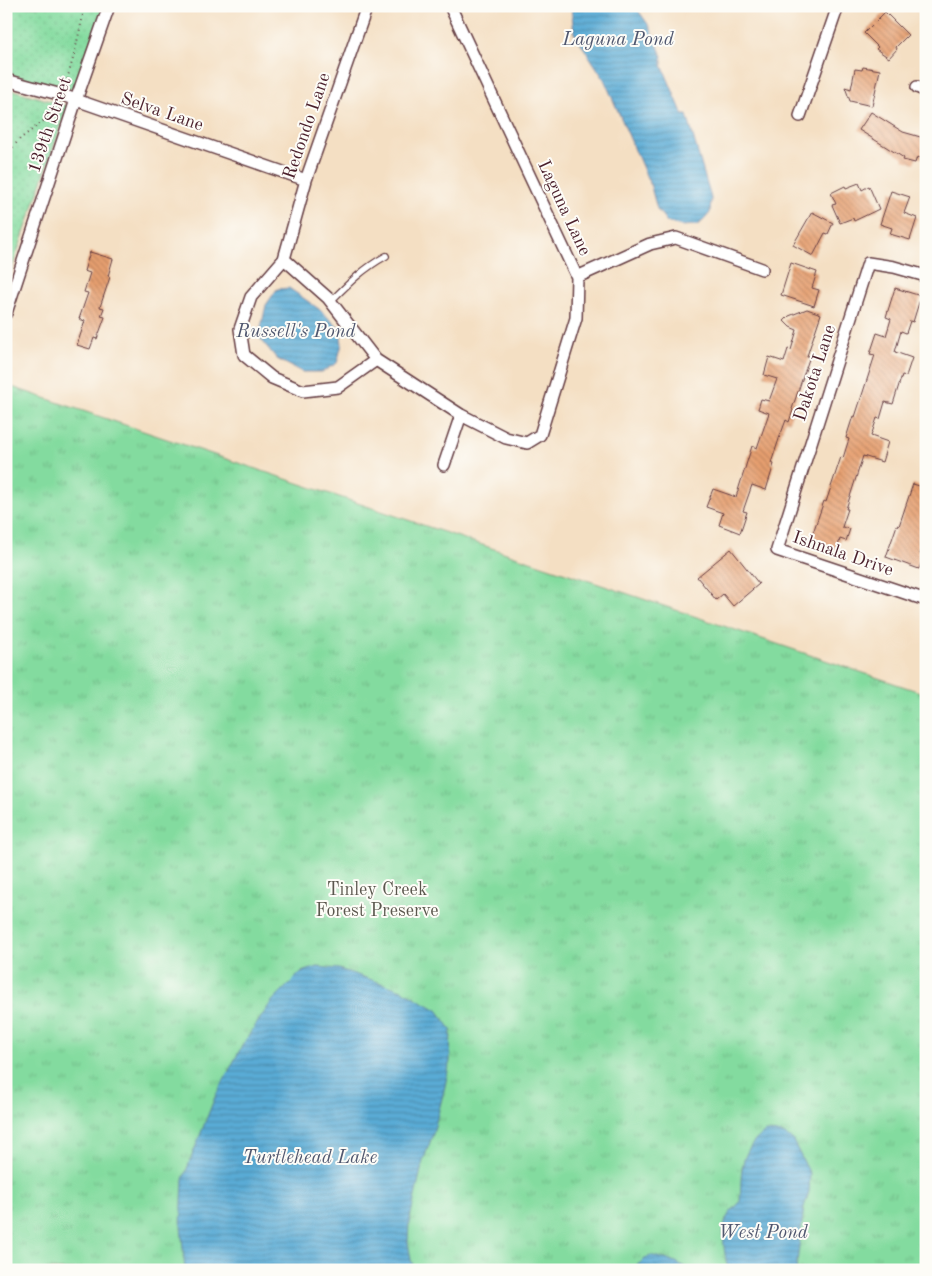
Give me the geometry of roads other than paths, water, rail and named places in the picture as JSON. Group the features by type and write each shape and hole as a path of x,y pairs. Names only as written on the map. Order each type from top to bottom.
{"street":[{"name":"139th Street","path":"6,313 109,6"},
{"name":"Redondo Lane","path":"367,6 306,180 284,259 251,297 240,329 244,355 272,378 303,390 338,387 376,360"},
{"name":"Laguna Lane","path":"450,6 578,277 576,318 540,435 527,443 506,438 461,415"},
{"path":"800,116 838,6"},
{"name":"Selva Lane","path":"6,80 62,95 306,180"},
{"path":"578,277 650,244 676,238 762,269"},
{"path":"284,259 331,301 376,360 461,415 444,465"},
{"name":"Dakota Lane","path":"777,550 868,263 894,267 926,276"},
{"name":"Ishnala Drive","path":"777,550 926,600"}],"lane":[{"path":"331,301 359,274 386,256"}],"water":[{"name":"Laguna Pond","path":"571,6 635,6 650,27 662,56 662,65 683,115 687,115 711,198 710,213 697,225 681,226 667,222 657,209 651,187 604,79 574,33"},
{"name":"Russell's Pond","path":"289,288 319,309 340,329 342,344 337,363 322,372 302,372 277,359 259,337 266,305 277,289"},
{"name":"Turtlehead Lake","path":"317,967 339,969 402,990 437,1010 451,1029 450,1061 445,1086 433,1134 423,1161 409,1223 408,1242 415,1270 185,1270 181,1226 183,1179 215,1097 243,1044 272,1001 301,972"},
{"name":"West Pond","path":"765,1132 781,1133 792,1139 810,1174 809,1192 804,1207 796,1270 728,1270 725,1257 724,1227 729,1214 740,1202 743,1164 746,1155 750,1147"},
{"path":"650,1255 676,1262 690,1270 631,1270"}],"park label":[{"name":"Tinley Creek Forest Preserve","path":"377,900"}]}
